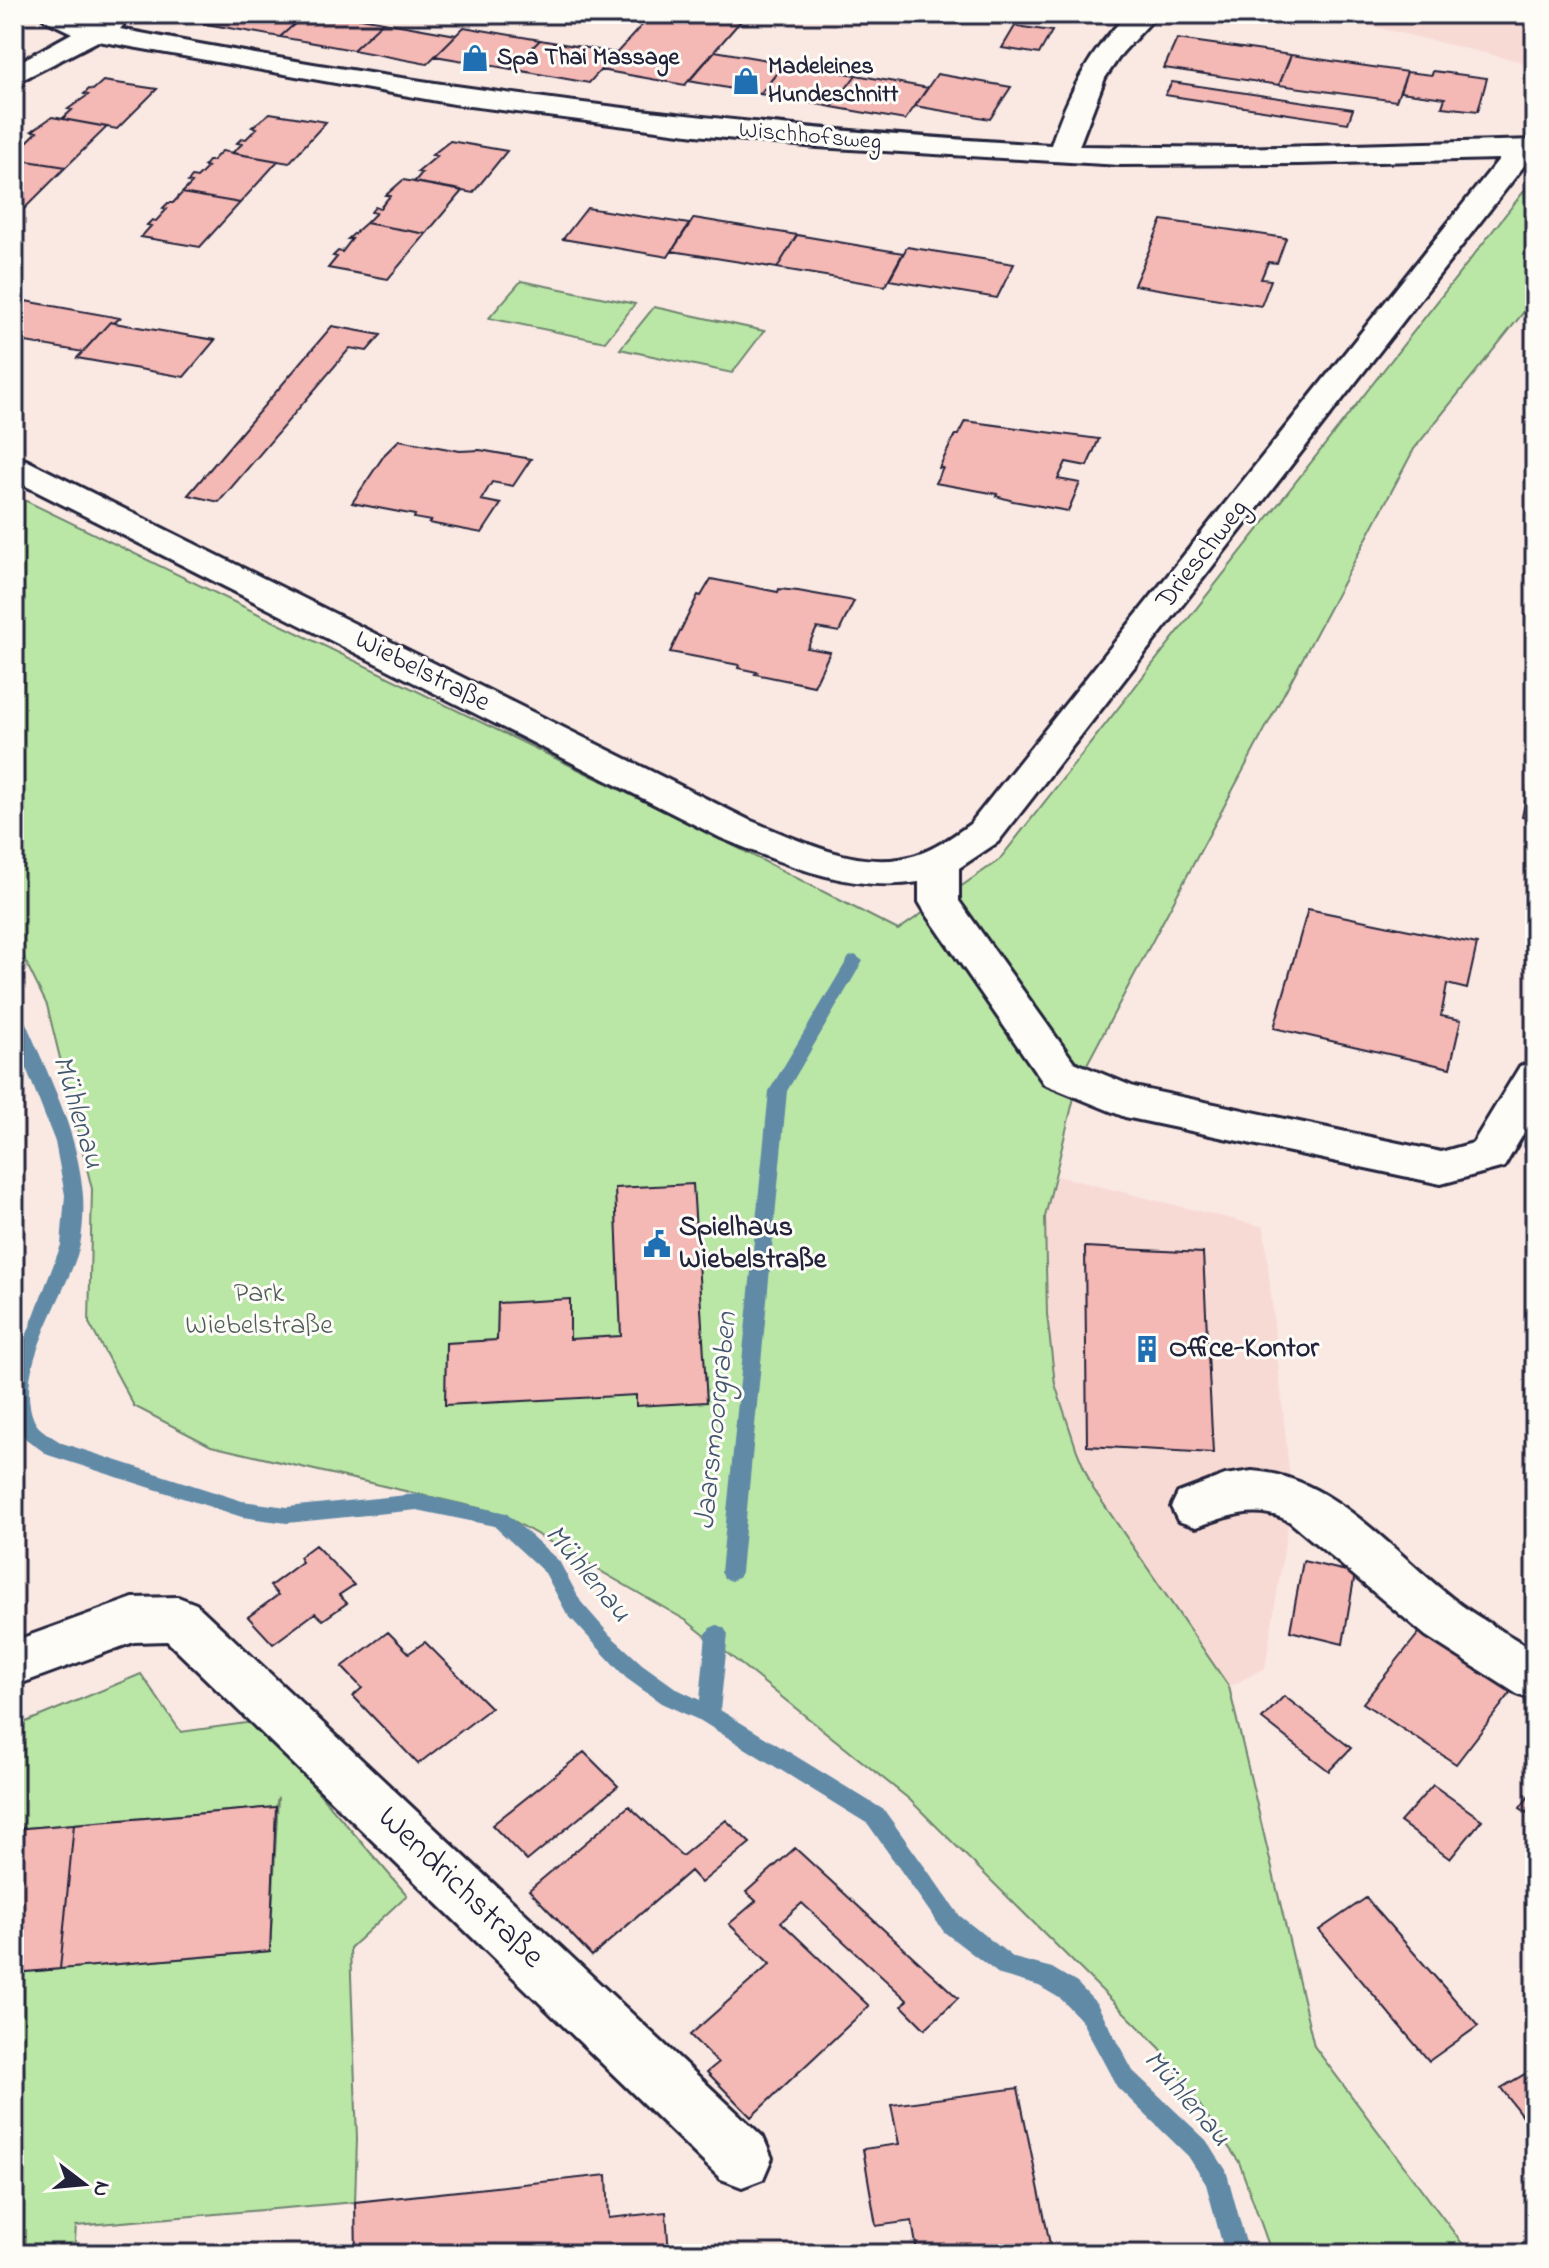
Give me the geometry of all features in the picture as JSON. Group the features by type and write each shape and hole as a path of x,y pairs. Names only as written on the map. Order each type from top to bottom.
{"street":[{"name":"Wischhofsweg","path":"55,14 93,32 390,88 571,113 850,142 1157,156 1528,149"},
{"path":"14,76 128,14"},
{"path":"1062,154 1083,91 1095,66 1113,42 1144,14"},
{"name":"Drieschweg","path":"834,868 887,875 939,863 962,852 984,833 1528,149"},
{"name":"Wiebelstraße","path":"14,467 735,829 834,868"},
{"path":"939,863 939,902 1059,1073 1125,1101 1441,1168 1488,1155 1535,1077"},
{"path":"1196,1507 1222,1494 1244,1490 1282,1494 1295,1500 1348,1539 1444,1621 1535,1678"},
{"name":"Wendrichstraße","path":"14,1664 133,1620 178,1619 742,2158"}],"shaded area":[{"path":"1375,14 1535,14 1535,65 1366,25"},
{"path":"1057,1176 1264,1227 1292,1499 1265,1668 1229,1687 1092,1487 1054,1384 1047,1314 1045,1217"}],"green space":[{"name":"Park Wiebelstraße","path":"1535,177 1535,298 1414,449 1078,1081 1045,1217 1047,1314 1055,1384 1092,1487 1229,1687 1314,2046 1470,2254 1272,2254 1239,2162 1160,2048 909,1799 687,1621 500,1513 211,1446 134,1406 89,1323 92,1189 47,1005 14,938 14,495 707,832 898,930 999,860"},
{"path":"521,281 635,304 605,342 489,318"},
{"path":"654,307 764,331 732,373 620,349"},
{"path":"141,1674 181,1732 253,1722 281,1749 407,1895 350,1948 357,2139 355,2202 76,2226 74,2254 14,2254 14,1973 270,1951 278,1797 276,1807 14,1829 14,1727"}],"building":[{"path":"204,14 306,14 280,37 195,22"},
{"path":"306,14 339,14 383,22 353,50 280,37"},
{"path":"652,14 745,16 685,85 601,70"},
{"path":"383,22 456,35 427,64 353,50"},
{"path":"1015,26 1052,31 1039,54 1002,48"},
{"path":"464,27 540,40 511,69 435,56"},
{"path":"1177,39 1291,55 1279,85 1164,68"},
{"path":"540,40 616,53 589,83 511,69"},
{"path":"715,51 785,63 760,94 689,81"},
{"path":"1291,55 1407,72 1396,101 1279,85"},
{"path":"785,63 856,75 832,107 760,94"},
{"path":"1433,71 1487,78 1478,111 1442,107 1445,98 1400,92 1407,72 1432,75"},
{"path":"937,74 1011,87 990,119 915,106"},
{"path":"856,75 928,88 905,120 832,107"},
{"path":"103,81 157,89 117,129 62,119 72,110 68,109 88,95 84,94 89,89 93,90"},
{"path":"1172,82 1353,109 1348,123 1165,95"},
{"path":"270,113 326,122 289,163 232,153 242,144 237,143 242,138 246,139 257,128 252,127"},
{"path":"52,117 107,127 66,167 14,159 20,148 16,147 21,142 26,143 37,132 32,131"},
{"path":"450,141 507,151 473,193 414,182 422,173 418,172 437,156 432,155"},
{"path":"222,151 278,161 240,203 182,193 192,183 188,182 192,177 197,178 208,167 204,166 208,161"},
{"path":"14,159 66,167 23,210 14,208"},
{"path":"403,180 462,191 426,234 366,223 376,213 371,212 375,207 380,208 390,196 386,195"},
{"path":"182,193 240,203 200,247 141,237 151,226 147,225 152,220 156,221 167,209 163,208"},
{"path":"587,208 689,224 668,257 563,239"},
{"path":"694,218 797,235 777,268 672,251"},
{"path":"1162,220 1286,238 1277,263 1268,262 1261,279 1271,280 1261,306 1134,285"},
{"path":"366,223 426,234 388,279 328,268 337,257 333,256 338,251 342,252 352,239 348,239"},
{"path":"797,235 903,253 885,286 777,268"},
{"path":"907,247 1014,264 997,298 889,280"},
{"path":"14,299 120,318 114,323 110,322 83,352 14,340"},
{"path":"110,322 215,340 184,377 77,358"},
{"path":"332,326 381,335 367,351 350,348 219,502 188,495"},
{"path":"965,421 1099,439 1087,466 1066,462 1058,479 1080,483 1068,511 935,483 943,468 939,468"},
{"path":"399,440 531,459 513,486 492,482 481,500 501,504 482,533 429,523 431,521 414,518 415,515 352,503 385,454"},
{"path":"711,579 778,592 779,589 798,591 854,601 839,632 817,628 807,648 830,652 814,686 755,674 757,672 738,668 739,665 670,652 698,595 701,596"},
{"path":"1535,757 1535,820 1522,817"},
{"path":"1308,909 1477,944 1467,989 1447,984 1441,1016 1461,1020 1450,1068 1274,1028"},
{"name":"Spielhaus Wiebelstraße","path":"693,1184 707,1402 636,1406 636,1395 445,1405 446,1343 497,1340 498,1303 570,1299 570,1339 621,1336 615,1188"},
{"name":"Office-Kontor","path":"1085,1247 1203,1253 1213,1453 1087,1446"},
{"path":"315,1545 354,1585 339,1595 347,1603 323,1620 315,1613 273,1644 248,1617 278,1595 270,1586 302,1562 299,1557"},
{"path":"1303,1561 1355,1573 1343,1644 1290,1631"},
{"path":"1423,1628 1516,1686 1456,1764 1363,1703"},
{"path":"388,1632 409,1653 425,1642 491,1708 418,1764 353,1696 362,1688 342,1667"},
{"path":"1284,1696 1351,1748 1329,1771 1262,1719"},
{"path":"584,1752 618,1786 527,1861 492,1825"},
{"path":"1433,1785 1482,1820 1450,1859 1400,1822"},
{"path":"1535,1788 1535,1818 1520,1808"},
{"path":"629,1806 682,1856 726,1820 750,1843 701,1883 690,1871 592,1956 529,1890"},
{"path":"276,1807 270,1951 60,1969 74,1824"},
{"path":"74,1824 60,1969 14,1973 14,1829"},
{"path":"795,1848 958,1998 925,2029 902,2006 907,2000 802,1903 781,1922 869,2006 751,2117 707,2072 718,2063 690,2035 770,1964 729,1924 756,1901 746,1892"},
{"path":"1366,1898 1478,2026 1429,2061 1319,1930"},
{"path":"1535,2068 1535,2133 1501,2088"},
{"path":"1018,2088 1052,2254 961,2254 960,2244 917,2251 912,2221 876,2226 863,2149 899,2144 891,2105"},
{"path":"607,2175 609,2218 666,2212 669,2254 356,2254 355,2202"}],"waterway":[{"name":"Jaarsmoorgraben","path":"731,1572 778,1091 855,961"},
{"name":"Mühlenau","path":"14,1016 64,1142 74,1195 70,1245 29,1348 22,1374 20,1398 24,1420 33,1433 55,1449 242,1509 287,1515 417,1502 499,1519 552,1567 574,1608 634,1671 669,1696 709,1714"},
{"name":"Jaarsmoorgraben","path":"709,1714 717,1634"},
{"name":"Mühlenau","path":"709,1714 876,1817 952,1924 1008,1967 1044,1976 1069,1991 1089,2012 1125,2079 1197,2148 1217,2179 1237,2254"}],"place":[{"name":"Spa Thai Massage","path":"475,58"},
{"name":"Madeleines Hundeschnitt","path":"746,81"},
{"name":"Spielhaus Wiebelstraße","path":"657,1244"},
{"name":"Office-Kontor","path":"1147,1349"}]}
